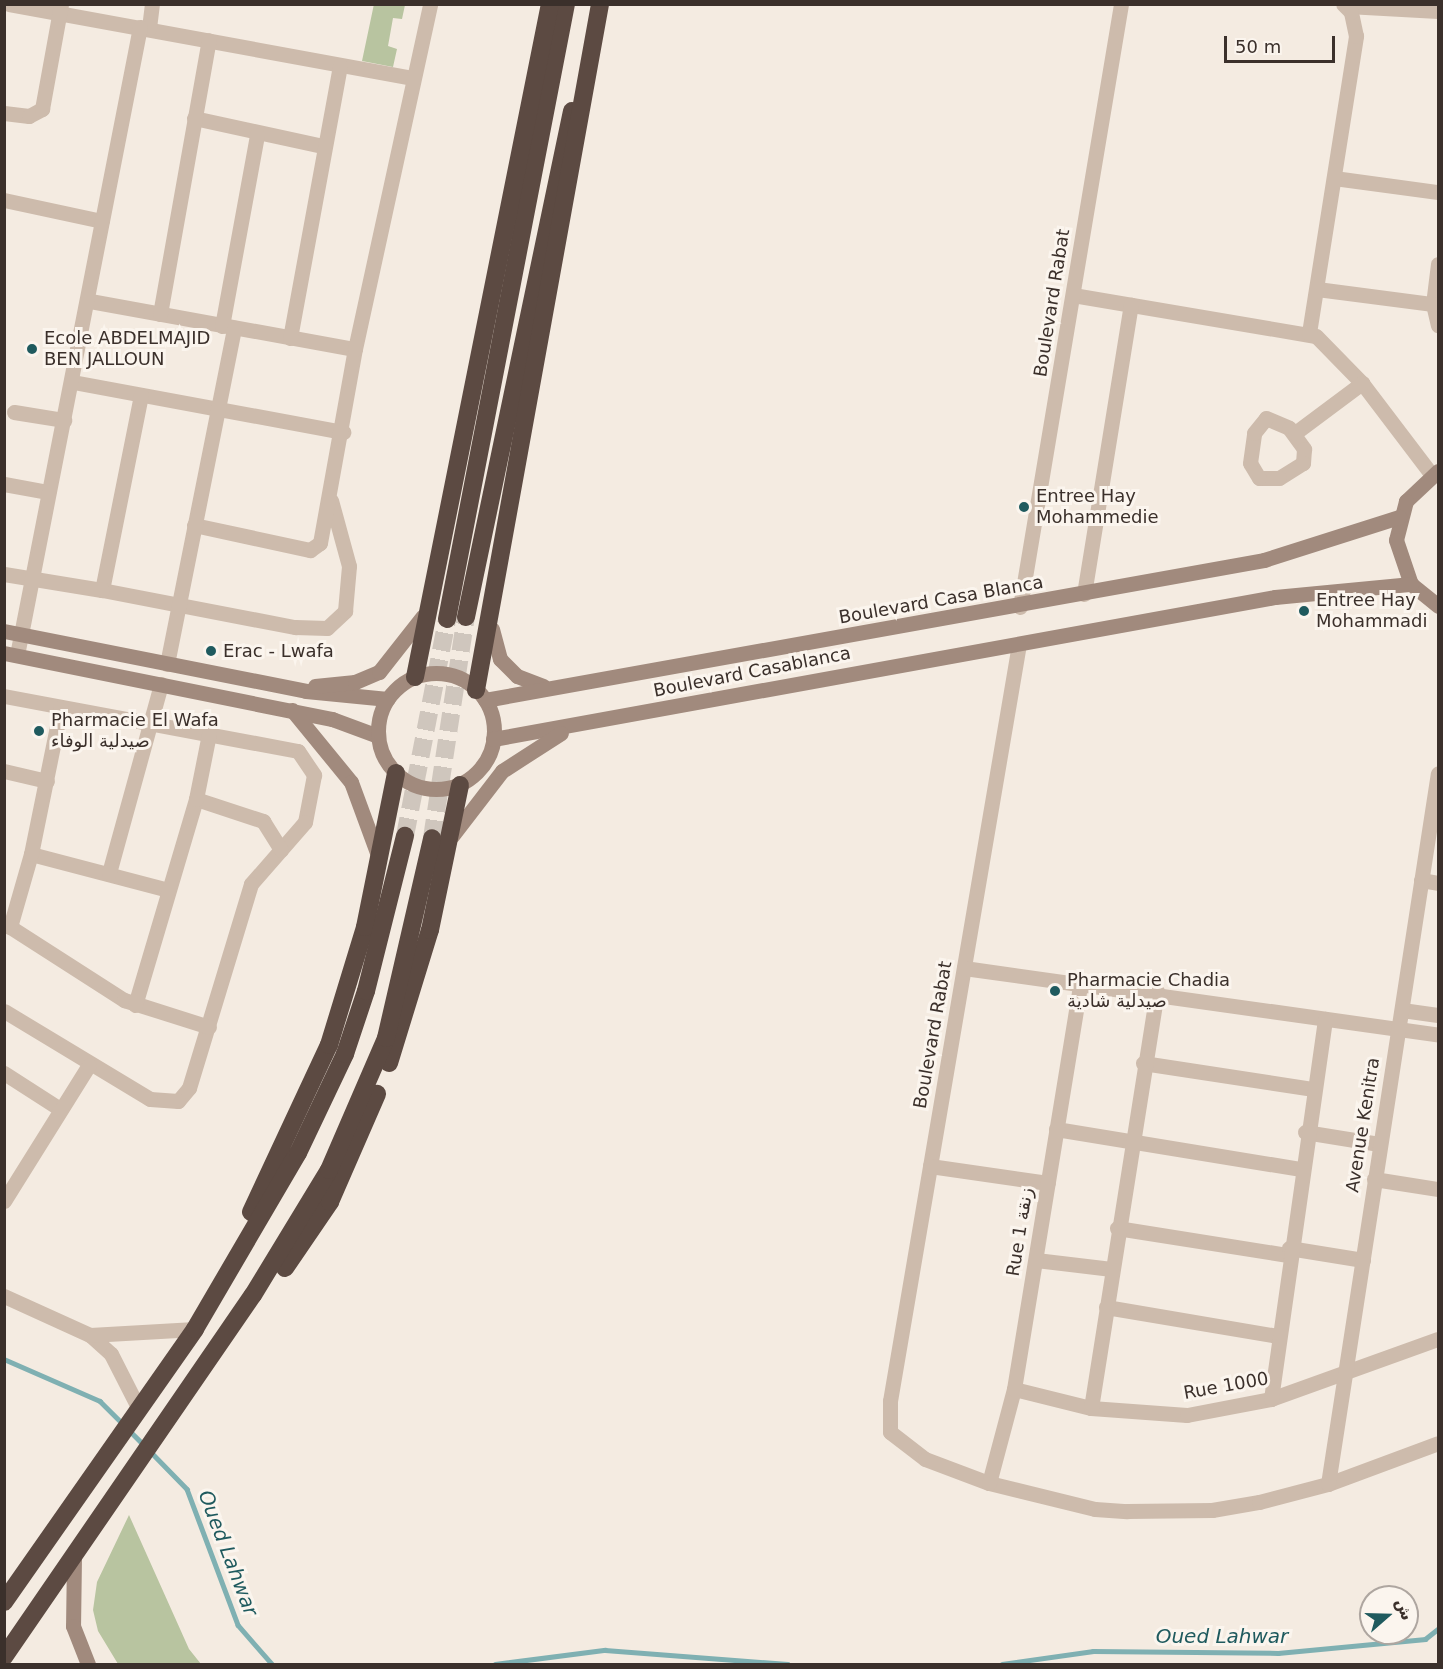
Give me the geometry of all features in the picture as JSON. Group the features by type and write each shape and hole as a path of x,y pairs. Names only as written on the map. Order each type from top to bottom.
{"highway":[{"path":"415,677 423,616 550,4"},
{"path":"447,619 566,4"},
{"path":"466,617 592,4"},
{"path":"480,695 600,4"},
{"path":"195,1329 201,1299 283,1151 329,1045 380,861 396,773"},
{"path":"215,1351 237,1336 330,1202 408,1015 452,836 460,785"},
{"path":"4,1602 11,1583 195,1329 298,1154 341,1062 366,991 405,836"},
{"path":"4,1658 288,1241 369,1085 404,973 432,838"}],"main road":[{"path":"1435,473 1416,486 1399,517 1398,551 1411,584 1438,606"},
{"name":"Boulevard Casa Blanca","path":"480,695 552,687 1020,607 1264,560 1357,535 1399,517"},
{"path":"1019,644 1275,597 1411,584"},
{"path":"306,691 372,676 398,654 423,616"},
{"path":"492,629 500,659 517,676 552,687"},
{"path":"4,631 306,691 388,699"},
{"name":"Boulevard Casablanca","path":"493,739 1019,644"},
{"path":"11,654 292,711 378,736"},
{"path":"448,675 480,695 493,739 488,758 460,785 437,790 415,786 396,773 378,736 388,699 415,677 448,675"},
{"path":"292,711 351,782 380,861"},
{"path":"452,836 502,771 574,726"},
{"path":"75,1553 73,1626 88,1665"}],"street":[{"path":"9,4 60,9 145,28 412,78"},
{"path":"11,654 22,634 35,578 48,492 90,302 102,221 152,4"},
{"path":"194,525 314,550 320,543 343,432 355,349 412,78 430,4"},
{"name":"Boulevard Rabat","path":"1020,607 1121,4"},
{"path":"1309,333 1356,36 1345,5 1438,11"},
{"path":"4,113 29,116 42,109 60,9"},
{"path":"160,314 208,40"},
{"path":"290,339 322,146 340,66"},
{"path":"194,118 257,135 322,146"},
{"path":"167,664 176,603 217,408 257,135"},
{"path":"1334,178 1438,192"},
{"path":"4,200 102,221"},
{"path":"1438,264 1433,300 1438,326"},
{"path":"1317,289 1433,300"},
{"path":"1073,295 1309,333 1330,346 1435,473"},
{"path":"90,302 355,349"},
{"path":"1084,594 1131,305"},
{"path":"73,382 343,432"},
{"path":"1295,433 1362,383"},
{"path":"102,590 141,395"},
{"path":"14,412 64,420"},
{"path":"4,484 48,492"},
{"path":"4,574 176,603 295,627 334,625 345,611 349,566 330,496"},
{"name":"Boulevard Rabat","path":"989,1483 925,1459 890,1432 890,1401 1019,644"},
{"path":"109,873 161,684"},
{"path":"4,696 298,751 307,758 314,775 312,802 299,830 256,874 246,896 209,1027 189,1088 173,1103 150,1099 88,1065 4,1011"},
{"path":"61,707 31,854 7,925 135,1005 209,1027"},
{"path":"135,1005 196,799 208,734"},
{"path":"4,771 47,781"},
{"name":"Avenue Kenitra","path":"1328,1484 1349,1371 1379,1143 1399,1030 1438,773"},
{"path":"196,799 263,821 281,850"},
{"path":"31,854 168,890"},
{"path":"1421,880 1438,884"},
{"path":"964,968 1080,985 1157,991 1325,1020 1438,1035"},
{"name":"Rue 1 زنقة","path":"989,1483 1014,1389 1080,985"},
{"path":"1091,1408 1130,1143 1157,991"},
{"path":"1402,1010 1438,1015"},
{"path":"1271,1399 1305,1132 1325,1020"},
{"path":"1143,1063 1312,1089"},
{"path":"4,1201 88,1065"},
{"path":"4,1073 60,1109"},
{"path":"1056,1129 1130,1143 1300,1169"},
{"path":"1305,1132 1379,1143"},
{"path":"930,1166 1048,1183"},
{"path":"1374,1179 1438,1189"},
{"path":"1117,1228 1363,1260"},
{"path":"1036,1260 1111,1269"},
{"path":"4,1296 90,1335 119,1366 133,1413"},
{"path":"1106,1307 1278,1336"},
{"path":"90,1335 195,1329"},
{"name":"Rue 1000","path":"1014,1389 1091,1408 1187,1414 1271,1399 1438,1339"},
{"path":"989,1483 1095,1509 1212,1510 1328,1484 1438,1443"}],"green space":[{"path":"374,4 405,5 402,19 393,18 388,46 397,49 393,67 362,61"},
{"path":"129,1515 189,1649 201,1664 118,1664 98,1631 93,1610 97,1582"}],"waterway":[{"name":"Oued Lahwar","path":"4,1359 100,1401 124,1425"},
{"name":"Oued Lahwar","path":"130,1431 145,1446"},
{"name":"Oued Lahwar","path":"151,1452 187,1489 238,1625 272,1664"},
{"name":"Oued Lahwar","path":"1002,1664 1093,1651 1278,1653 1425,1639 1438,1629"},
{"name":"Oued Lahwar","path":"495,1664 605,1650 787,1664"}],"tunnel":[{"path":"432,838 466,617"},
{"path":"405,836 447,619"}],"place":[{"name":"Ecole ABDELMAJID BEN JALLOUN","path":"32,349"},
{"name":"Entree Hay Mohammedie","path":"1024,507"},
{"name":"Entree Hay Mohammadi","path":"1304,611"},
{"name":"Erac - Lwafa","path":"211,651"},
{"name":"Pharmacie El Wafa صيدلية الوفاء","path":"39,731"},
{"name":"Pharmacie Chadia صيدلية شادية","path":"1055,991"}]}
